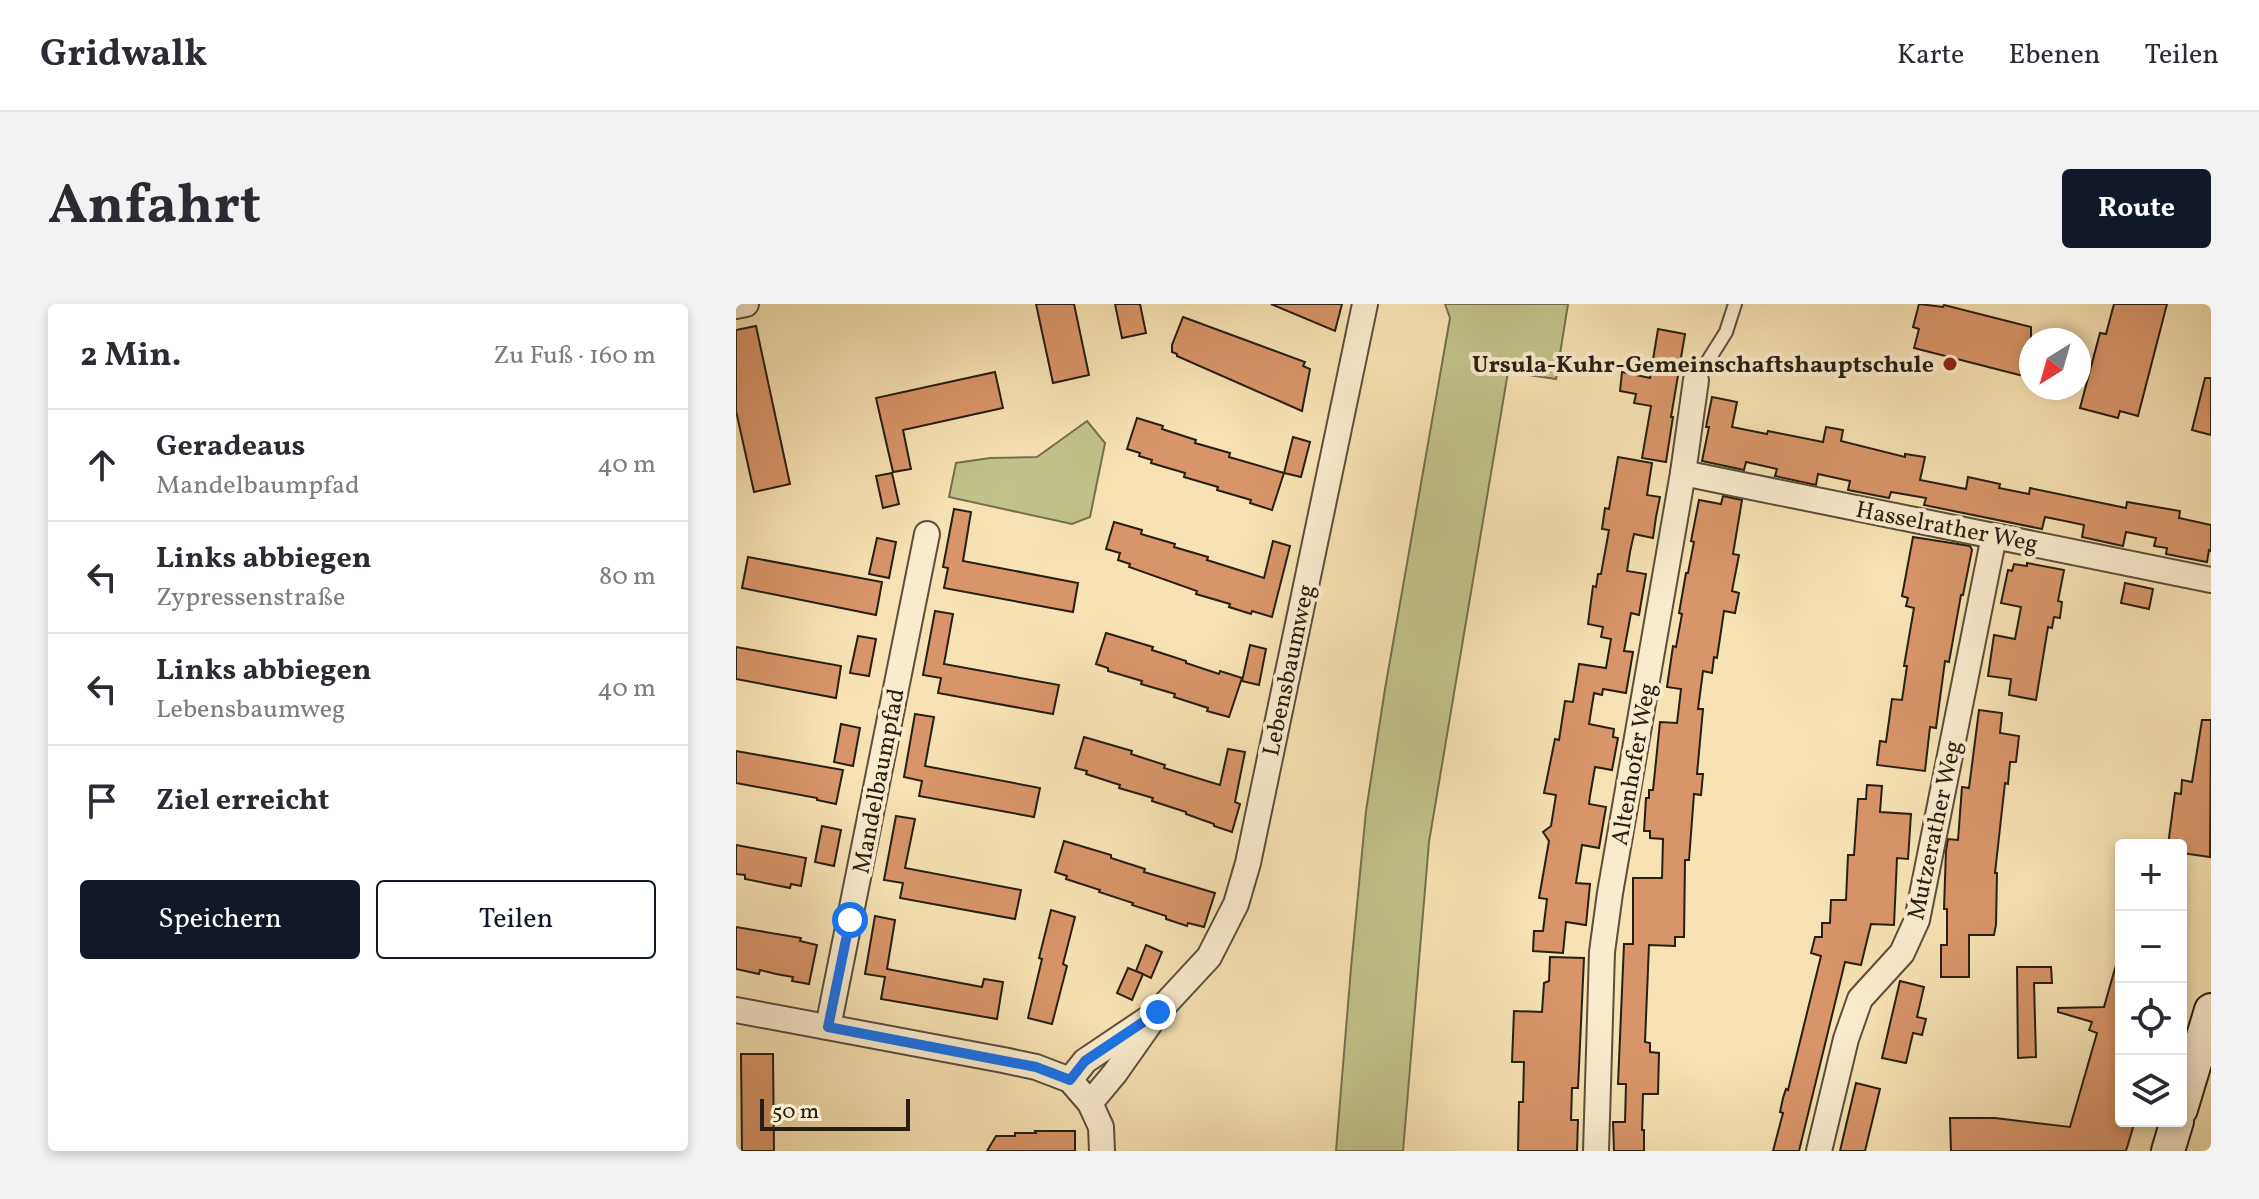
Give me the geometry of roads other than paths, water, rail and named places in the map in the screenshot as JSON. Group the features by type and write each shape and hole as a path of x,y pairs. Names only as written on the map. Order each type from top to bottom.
{"street":[{"path":"736,306 746,304"},
{"name":"Lebensbaumweg","path":"1090,1103 1158,1012 1209,957 1236,904 1248,863 1365,304"},
{"name":"Altenhofer Weg","path":"1596,1151 1602,952 1696,380"},
{"name":"Hasselrather Weg","path":"1683,473 2211,580"},
{"name":"Mandelbaumpfad","path":"828,1027 927,534"},
{"name":"Mutzerather Weg","path":"1819,1151 1846,1039 1860,999 1902,953 1917,920 1994,536"},
{"path":"736,1010 1036,1067 1070,1080 1090,1103 1101,1127 1102,1151"},
{"path":"2187,1089 2211,1010"},
{"name":"Lebensbaumweg","path":"1070,1080 1085,1061 1158,1012"},
{"path":"2168,1151 2175,1127"}],"lane":[{"path":"1696,380 1726,332 1735,304"}],"place":[{"name":"Ursula-Kuhr-Gemeinschaftshauptschule","path":"1950,364"}]}
